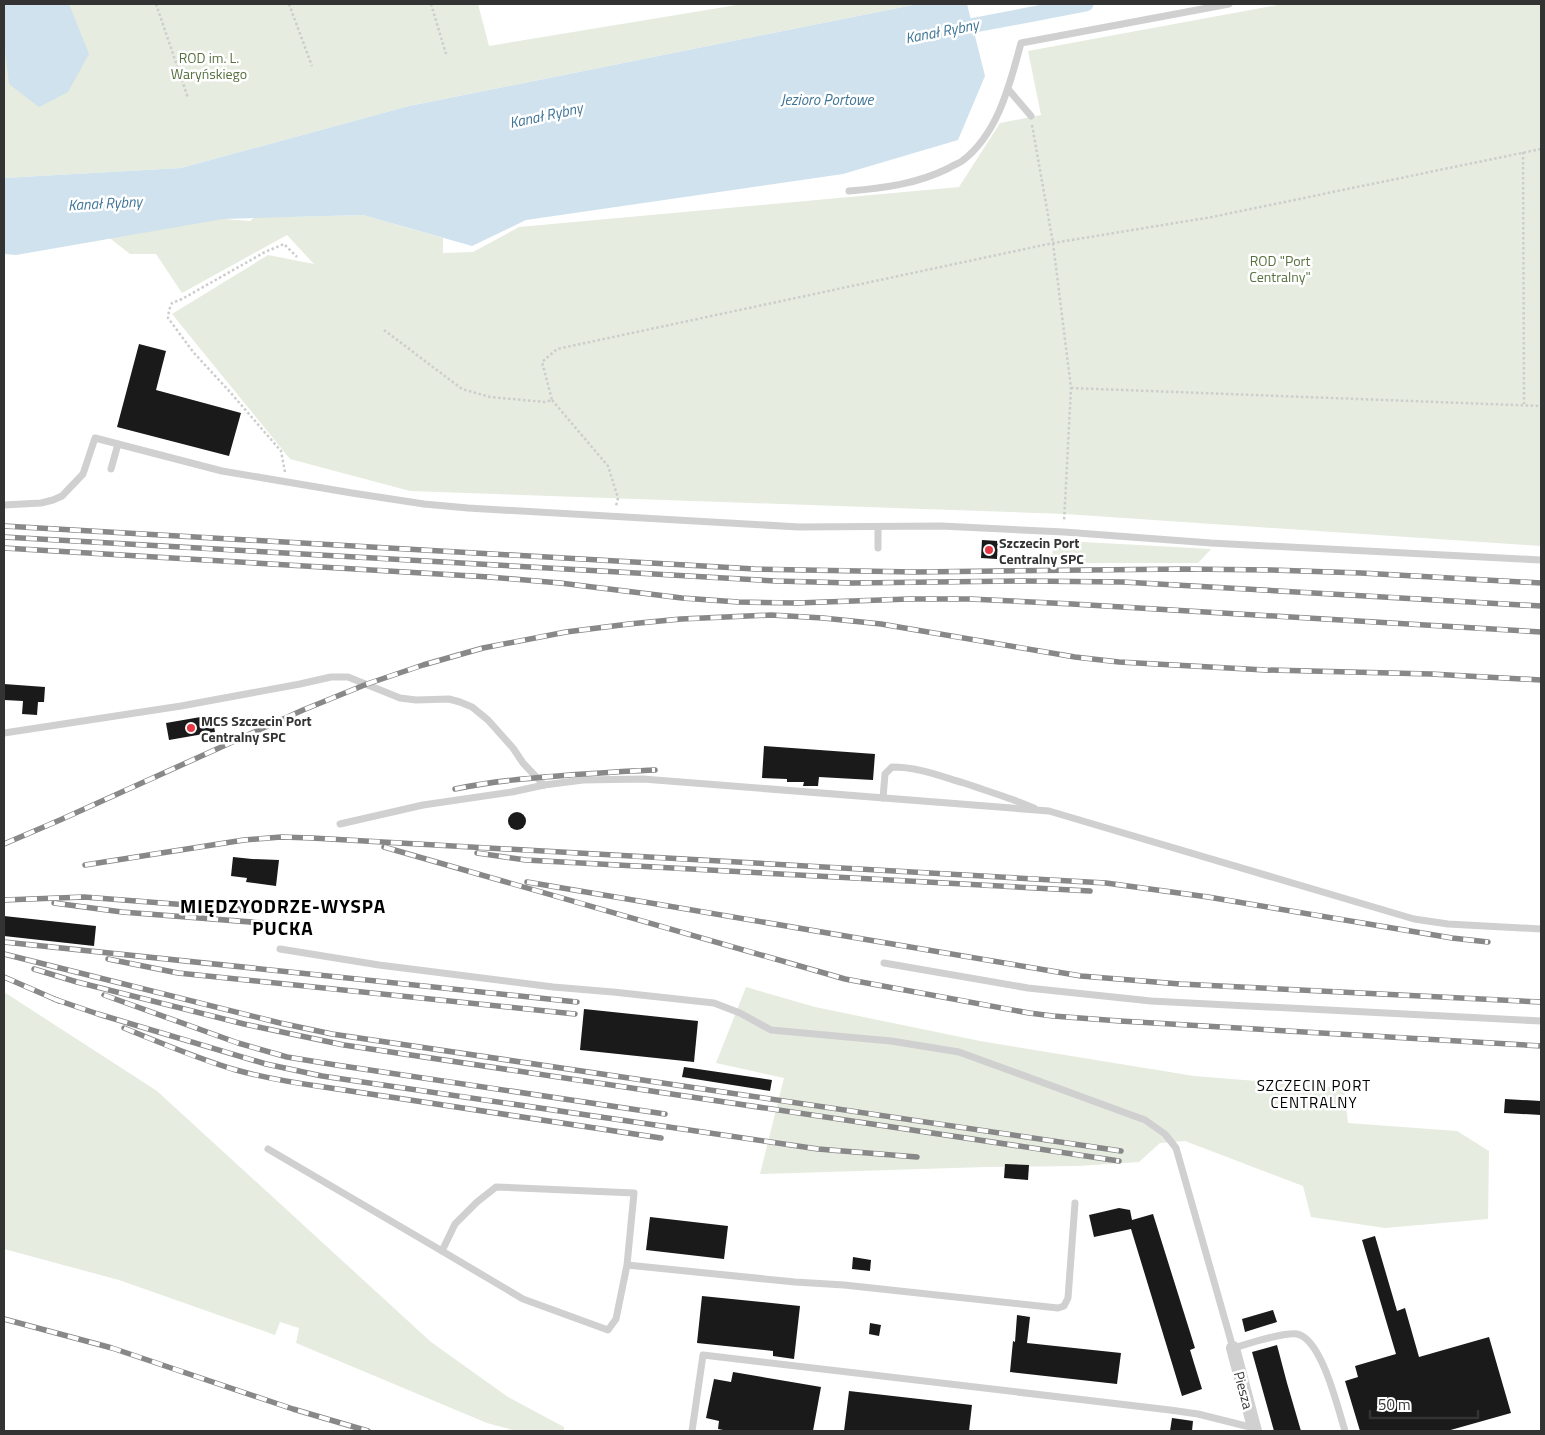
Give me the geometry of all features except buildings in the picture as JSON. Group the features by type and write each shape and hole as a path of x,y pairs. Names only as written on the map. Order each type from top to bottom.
{"street":[{"name":"Piesza","path":"1233,1348 1254,1429"}],"lane":[{"path":"849,191 884,188 914,181 939,173 962,161 983,139 998,113 1008,89 1021,43 1229,4"},
{"path":"1008,89 1031,116"},
{"path":"4,506 41,503 62,496 83,474 95,438 222,471 406,501 478,509 799,527 941,526 988,528 1541,560"},
{"path":"111,469 118,444"},
{"path":"878,527 878,548"},
{"path":"4,733 181,706 300,684 331,676 348,676 400,698 449,700 472,706 488,720 513,748 523,763 544,785"},
{"path":"883,798 885,774 892,767 908,767 927,771 1013,799 1041,811"},
{"path":"340,824 423,805 583,780 642,779 1049,811 1414,919 1448,924 1541,929"},
{"path":"280,949 465,977 553,988 613,992 714,1003 740,1013 771,1030 891,1041 959,1052 1146,1120 1165,1134 1176,1148 1233,1348 1288,1334 1298,1334 1307,1340 1320,1357 1346,1431"},
{"path":"884,963 1028,988 1151,1001 1541,1020"},
{"path":"268,1149 442,1251 524,1299 608,1330 616,1319 627,1265 634,1193 496,1186 455,1224 442,1251"},
{"path":"627,1265 794,1282 844,1284 1058,1308 1064,1306 1068,1298 1075,1203"},
{"path":"692,1431 703,1354 771,1364 1188,1413 1254,1429"}],"path":[{"path":"156,4 188,98"},
{"path":"288,4 312,66"},
{"path":"431,4 446,54"},
{"path":"1031,116 1053,242 1071,388 1065,514"},
{"path":"618,498 608,466 552,400 542,362 557,349 1053,242 1212,217 1541,149"},
{"path":"1523,152 1524,404"},
{"path":"286,482 281,451 194,353 168,318 168,310 172,303 265,252 284,244 297,257"},
{"path":"384,330 462,390 490,397 545,402 552,400"},
{"path":"1071,388 1541,406"}],"green space":[{"name":"ROD im. L. Waryńskiego","path":"4,4 478,4 489,46 743,4 918,4 409,106 181,168 4,178"},
{"name":"ROD \"Port Centralny\"","path":"1283,4 1541,4 1541,546 1065,514 410,491 290,459 172,314 268,255 314,264 287,235 182,293 156,254 130,254 98,229 205,205 224,219 250,221 259,214 287,217 363,215 443,238 443,253 473,252 519,227 959,187 1000,123 1041,115 1028,51"},
{"path":"1065,541 1211,549 1198,563 1052,563 1053,544"},
{"path":"746,987 815,1007 980,1041 1194,1076 1344,1088 1348,1123 1457,1131 1489,1151 1488,1219 1385,1228 1311,1217 1303,1186 1185,1141 1160,1143 1139,1162 1078,1166 760,1174 784,1078 716,1063"},
{"path":"4,992 157,1091 431,1342 508,1397 564,1427 564,1431 516,1431 487,1423 296,1343 299,1328 280,1322 275,1335 119,1280 4,1249"}],"water":[{"path":"4,4 69,4 89,54 68,92 39,107 9,84 4,43"},
{"name":"Jezioro Portowe","path":"918,4 967,4 985,76 958,140 843,174 526,220 472,246 363,215 223,219 16,255 4,254 4,178 181,168 409,106"}],"waterway":[{"name":"Kanał Rybny","path":"954,29 1086,4"}],"railway":[{"path":"4,526 755,569 915,572 1272,570 1541,583"},
{"path":"4,537 776,581 852,583 1123,582 1541,606"},
{"path":"4,548 489,577 560,583 682,598 738,602 797,603 970,599 1541,632"},
{"path":"4,844 303,710 367,684 423,665 483,648 566,632 629,624 681,619 771,615 823,618 881,624 1075,657 1119,662 1265,670 1431,674 1541,680"},
{"path":"455,789 526,779 655,770"},
{"path":"85,865 244,840 281,837 312,838 1106,883 1208,897 1452,938 1488,942"},
{"path":"384,847 845,979 1029,1013 1120,1021 1541,1046"},
{"path":"477,853 526,860 1090,891"},
{"path":"527,882 1081,976 1180,984 1541,1002"},
{"path":"4,900 84,897 267,911"},
{"path":"54,903 122,912 264,923"},
{"path":"4,942 577,1002"},
{"path":"4,954 280,1023 332,1034 1121,1151"},
{"path":"108,959 178,973 575,1014"},
{"path":"34,969 77,982 244,1024 344,1045 1119,1161"},
{"path":"4,977 59,1001"},
{"path":"104,995 238,1043 287,1057 665,1114"},
{"path":"54,999 266,1064 322,1076 818,1149 917,1157"},
{"path":"124,1028 208,1061 269,1078 661,1138"},
{"path":"4,1319 112,1348 293,1409 368,1431"}],"place":[{"name":"Szczecin Port Centralny SPC","path":"989,550"},
{"name":"MCS Szczecin Port Centralny SPC","path":"191,728"}],"district":[{"name":"MIĘDZYODRZE-WYSPA PUCKA","path":"283,916"},
{"name":"SZCZECIN PORT CENTRALNY","path":"1314,1094"}]}
